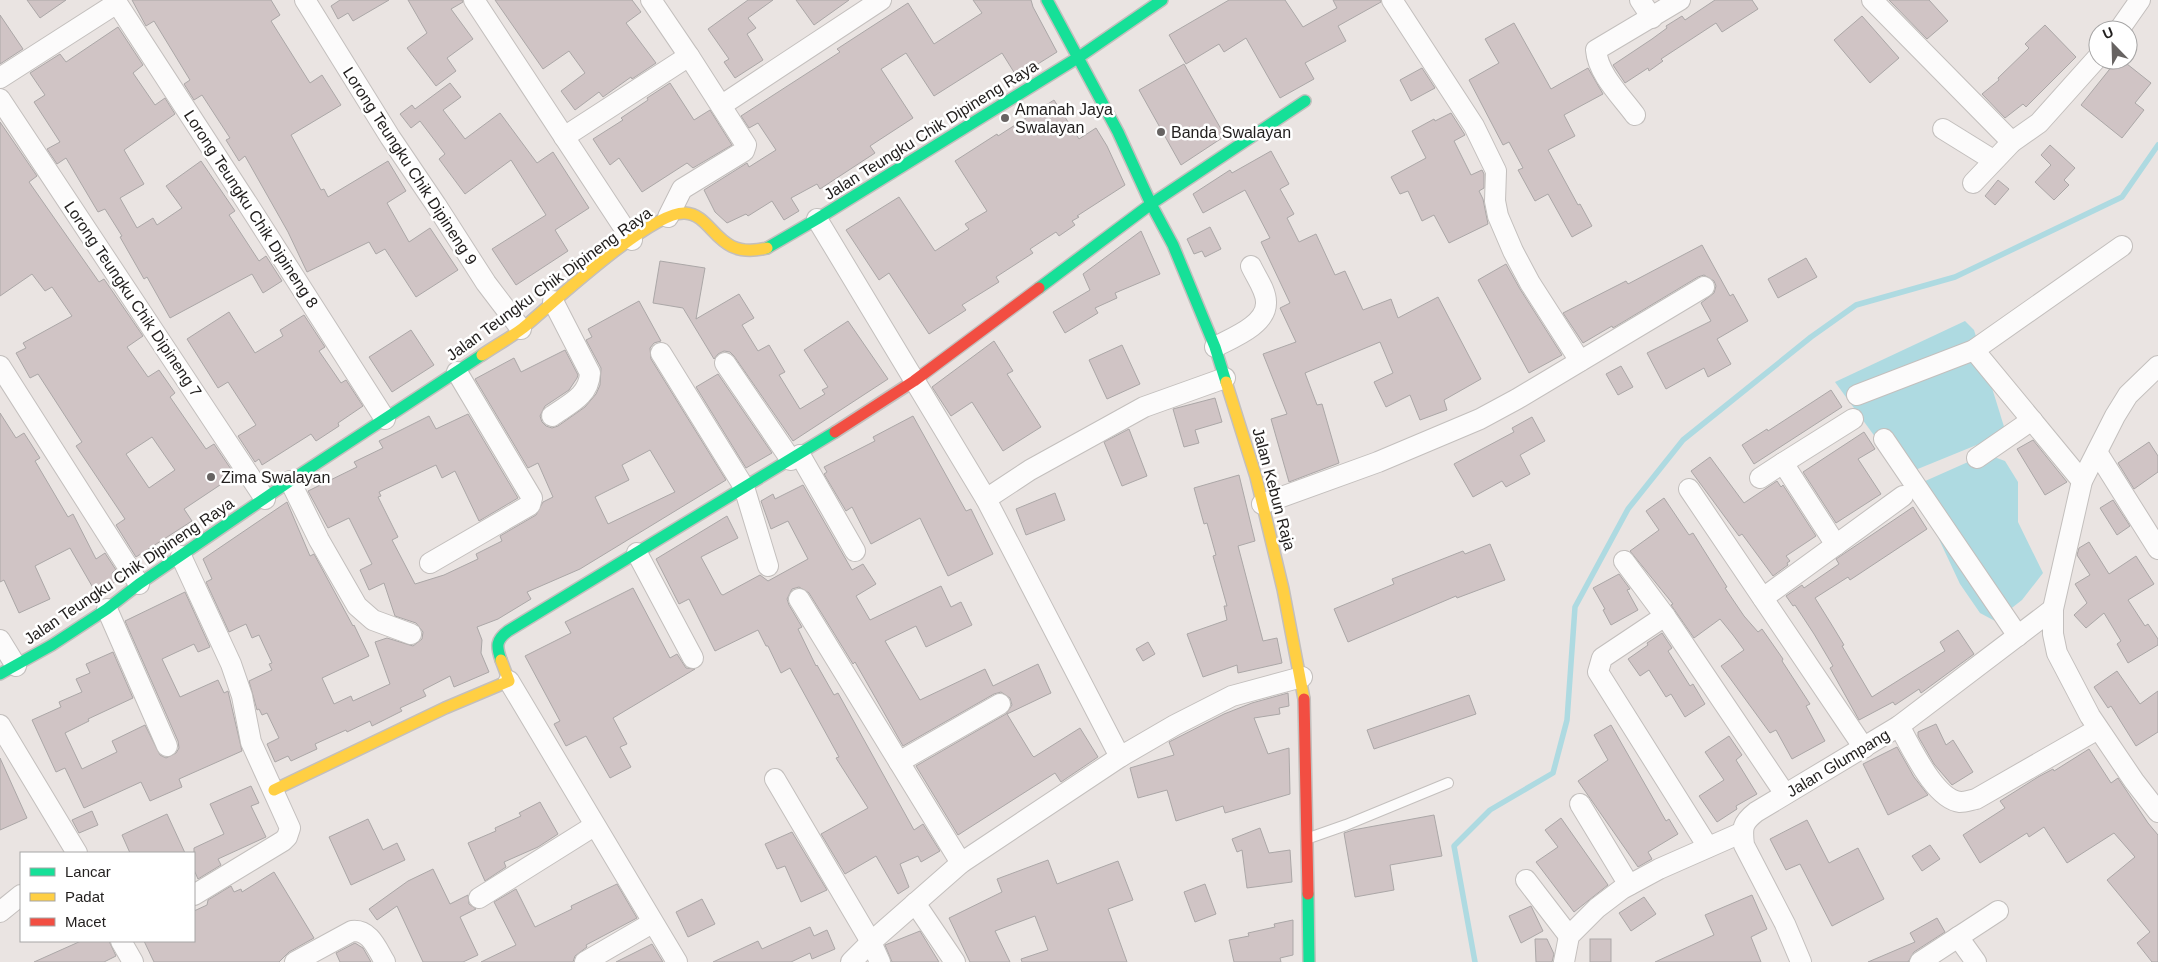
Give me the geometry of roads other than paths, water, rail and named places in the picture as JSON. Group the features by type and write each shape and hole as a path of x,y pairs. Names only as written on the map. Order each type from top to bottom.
{"street":[{"path":"474,0 632,240"},
{"path":"650,0 689,56 746,145 744,151 682,189 668,217"},
{"path":"722,106 881,0"},
{"name":"Jalan Kebun Raja","path":"1047,0 1118,132 1151,204 1173,244 1215,346 1256,477 1284,589 1302,677 1306,723 1309,962"},
{"name":"Jalan Teungku Chik Dipineng Raya","path":"8,670 107,610 139,584 290,481 457,372 520,328 582,276 654,223 685,213 694,215 720,239 734,248 754,251 769,247 818,219 1079,57 1162,0"},
{"path":"1392,0 1474,126 1496,171 1495,201 1498,216 1513,251 1530,284 1580,361"},
{"path":"1640,0 1652,18"},
{"path":"1634,115 1602,70 1597,61 1596,50 1680,0"},
{"path":"1872,0 2012,142"},
{"path":"2126,20 2140,0"},
{"path":"0,78 116,1"},
{"name":"Lorong Teungku Chik Dipineng 8","path":"116,1 385,419"},
{"name":"Lorong Teungku Chik Dipineng 9","path":"308,1 390,137 436,204 486,283 520,328"},
{"path":"564,137 689,56"},
{"path":"1973,183 1992,160 2012,142 2039,123 2088,68"},
{"name":"Lorong Teungku Chik Dipineng 7","path":"0,99 265,499"},
{"path":"677,962 509,681 496,647 499,638 796,457 914,380 1151,204 1305,101"},
{"path":"1943,129 1992,160"},
{"path":"818,219 986,499 1120,757"},
{"path":"1857,395 1974,350 2122,246"},
{"path":"1215,346 1245,330 1260,319 1264,312 1266,302 1263,290 1251,266"},
{"path":"1262,504 1378,462 1480,419 1517,399 1704,287"},
{"path":"552,416 583,394 589,384 590,373 553,301"},
{"path":"1974,350 2082,481"},
{"path":"662,353 744,487 768,566"},
{"path":"724,363 796,457 855,551"},
{"path":"0,366 139,584"},
{"path":"2158,366 2128,395 2115,416 2082,481 2053,609 2052,634 2057,653 2090,716 2134,781 2158,812"},
{"path":"430,563 499,525 532,502 532,498 457,372"},
{"path":"986,499 1030,470 1144,407 1225,378"},
{"path":"1760,478 1853,419"},
{"path":"1977,458 2032,420"},
{"path":"1884,439 2018,636"},
{"path":"2097,452 2158,549"},
{"path":"1783,463 1836,545"},
{"path":"290,481 319,540 357,606 373,620 412,634"},
{"path":"1690,488 1864,748"},
{"path":"1763,598 1903,496"},
{"path":"638,553 693,658"},
{"path":"181,556 231,664 242,696 251,742 289,824 287,837 195,894"},
{"path":"1624,561 1665,616 1785,794"},
{"path":"799,599 961,862"},
{"name":"Jalan Glumpang","path":"1743,832 1746,821 1785,794 1899,726 2053,609"},
{"path":"107,610 166,746"},
{"path":"1665,616 1602,658 1598,672 1708,847"},
{"path":"0,640 8,670"},
{"path":"851,962 961,862 1120,757 1224,699 1252,689 1302,677"},
{"path":"274,790 445,708 509,681"},
{"path":"899,762 1000,704"},
{"path":"0,725 74,852"},
{"path":"1899,726 1932,782 1945,795 1960,802 1976,799 2098,728"},
{"path":"775,779 871,942 880,962"},
{"path":"1580,804 1629,885"},
{"path":"479,898 594,826"},
{"path":"1564,962 1569,936 1597,908 1629,885 1743,832 1744,845 1750,860 1785,924 1801,962"},
{"path":"1526,880 1569,936"},
{"path":"0,912 20,896"},
{"path":"915,903 955,962"},
{"path":"1920,962 1998,911"},
{"path":"585,962 652,923"},
{"path":"295,962 352,931 358,930 362,931 370,939 385,962"},
{"path":"1958,937 1976,962"},
{"path":"122,942 132,962"}],"lane":[{"path":"1308,838 1346,825 1448,783"}],"water":[{"path":"1965,321 1974,330 2006,433 1903,475 1835,382"},
{"path":"1986,454 2005,461 2018,482 2018,522 2043,573 2022,600 1995,621 1980,613 1960,584 1914,486"}],"waterway":[{"path":"1475,962 1454,846 1490,810 1553,773 1567,720 1575,607 1628,509 1683,440 1811,337 1856,305 1955,277 2122,197 2158,145"}],"place":[{"name":"Amanah Jaya Swalayan","path":"1005,118"},
{"name":"Banda Swalayan","path":"1161,132"},
{"name":"Zima Swalayan","path":"211,477"}]}
